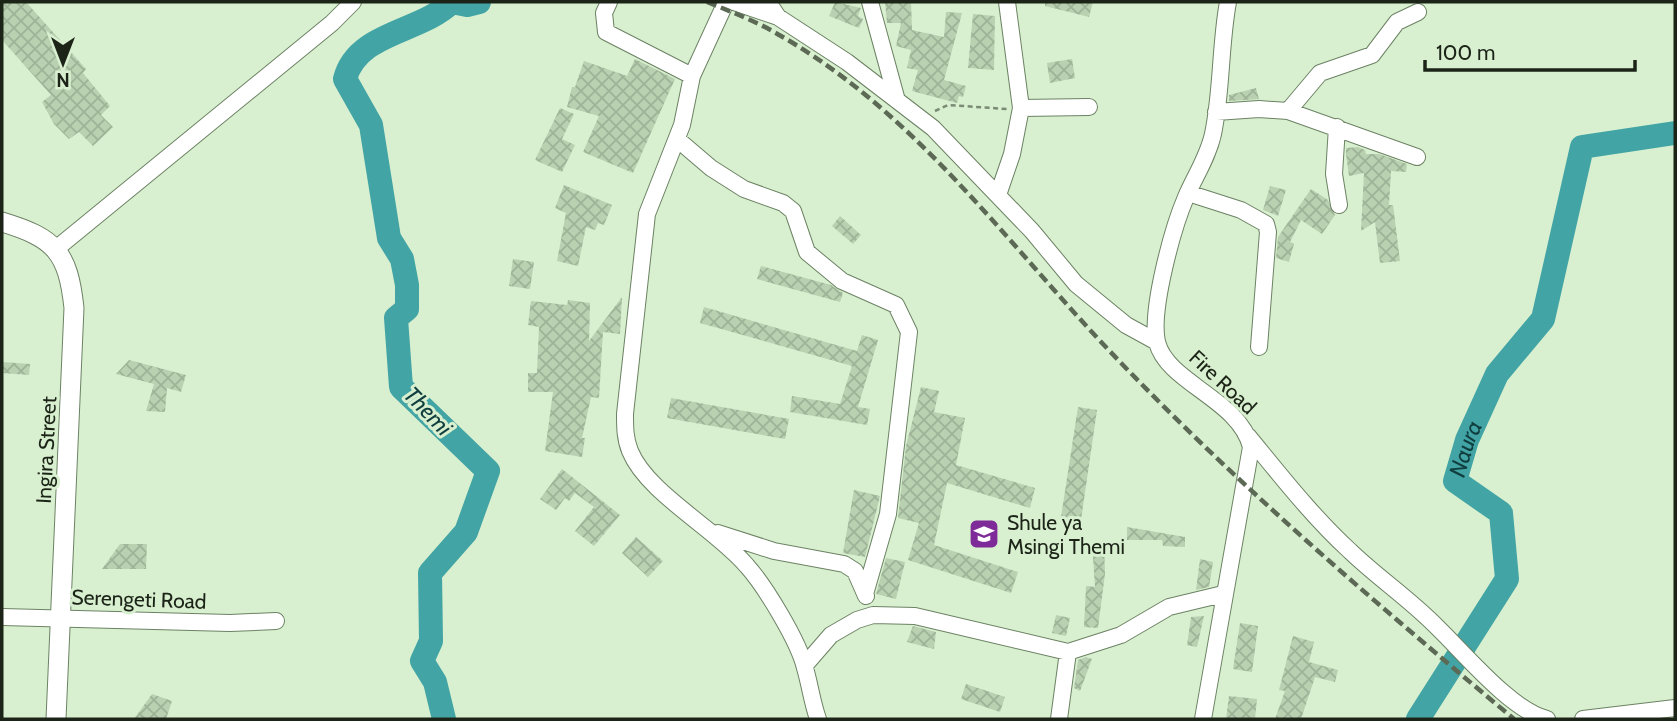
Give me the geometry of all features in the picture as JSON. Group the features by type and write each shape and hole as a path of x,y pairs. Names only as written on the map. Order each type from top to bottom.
{"street":[{"path":"2,222 32,231 57,248 332,23 353,2"},
{"path":"609,2 604,13 606,32 692,76"},
{"path":"726,2 692,76 677,139 647,214 625,414 626,440 638,464 661,489 714,531 748,567 778,612 805,666 818,719"},
{"path":"734,2 778,17 896,97 933,128 998,195 1076,284 1126,326 1157,342 1158,306 1178,217 1210,145 1228,2"},
{"path":"768,2 778,17"},
{"path":"870,2 896,97"},
{"path":"998,195 1012,154 1021,109 1007,2"},
{"path":"1288,111 1320,73 1371,55 1397,22 1418,12"},
{"path":"1021,109 1089,107"},
{"path":"1216,112 1259,109 1288,111 1417,157"},
{"path":"1337,127 1334,174 1339,205"},
{"path":"677,139 710,168 744,188 783,203 793,211 807,252 842,281 897,305 909,332 888,514 865,594"},
{"path":"1188,193 1241,210 1266,224 1268,232 1259,346"},
{"name":"Ingira Street","path":"56,719 74,308 68,267 57,248"},
{"name":"Fire Road","path":"1157,342 1180,372 1226,409 1248,436 1251,447 1246,485 1223,593 1203,719"},
{"path":"1248,436 1329,530 1524,708 1547,719"},
{"path":"714,531 775,551 844,564 855,571 873,615"},
{"path":"805,666 831,635 873,615 915,617 1068,652 1121,635 1169,607 1223,593"},
{"name":"Serengeti Road","path":"2,617 230,623 276,621"},
{"path":"1059,719 1068,652"},
{"path":"1583,719 1675,708"}],"path":[{"path":"928,111 948,105 1021,109"}],"building":[{"path":"2,2 26,2 86,69 83,73 110,106 101,115 113,127 93,146 79,132 69,139 54,124 42,102 51,95 2,40"},
{"path":"835,2 861,8 858,16 863,19 859,28 829,16"},
{"path":"885,2 911,2 912,30 944,37 946,12 962,13 944,80 966,86 963,97 959,96 957,103 912,91 918,70 907,68 911,50 896,46 901,23 887,23"},
{"path":"1045,2 1093,2 1089,17 1045,6"},
{"path":"973,14 995,16 994,70 968,68"},
{"path":"635,59 675,79 633,173 583,152 599,116 567,107 572,87 575,87 584,61 627,76"},
{"path":"1072,59 1075,78 1050,83 1047,63"},
{"path":"1256,88 1259,99 1229,101 1229,95"},
{"path":"560,108 574,114 562,139 575,145 562,172 535,160"},
{"path":"1358,147 1365,150 1366,154 1379,154 1407,164 1406,172 1391,171 1389,205 1393,205 1400,261 1380,263 1375,222 1361,231 1364,173 1349,176 1346,154 1346,148"},
{"path":"564,185 612,205 604,225 598,223 595,230 586,227 578,266 557,261 566,213 555,208"},
{"path":"1270,186 1286,190 1278,216 1263,210"},
{"path":"1311,189 1328,200 1335,215 1322,234 1301,220 1290,242 1294,244 1289,262 1276,258 1278,237"},
{"path":"840,216 861,235 853,244 832,226"},
{"path":"513,259 534,262 530,289 509,286"},
{"path":"761,266 831,285 843,293 840,302 757,279"},
{"path":"622,297 620,334 603,332 599,398 591,397 582,438 585,438 582,457 545,451 553,392 528,392 528,373 537,373 539,327 528,325 531,301 567,305 568,300 590,303 589,341"},
{"path":"704,307 857,351 862,335 878,340 858,407 870,409 867,425 790,412 792,396 840,404 852,366 700,323"},
{"path":"129,360 186,375 181,392 167,388 165,412 146,411 154,384 116,374"},
{"path":"2,362 30,364 29,375 2,373"},
{"path":"921,387 939,391 934,412 965,418 956,465 1035,488 1030,508 947,483 934,545 1018,572 1011,593 908,560 919,523 898,518 906,446"},
{"path":"671,398 789,419 785,439 667,418"},
{"path":"1078,407 1097,410 1081,520 1061,517"},
{"path":"562,469 620,515 594,546 575,531 594,507 575,493 569,501 565,498 556,510 540,499"},
{"path":"854,490 880,496 865,557 843,553"},
{"path":"1127,527 1185,537 1185,547 1163,546 1162,540 1127,540"},
{"path":"636,537 663,561 648,577 622,553"},
{"path":"1104,542 1105,574 1098,628 1084,627 1086,586 1095,587 1092,543"},
{"path":"120,544 147,544 146,569 102,569"},
{"path":"886,558 905,562 896,599 876,594"},
{"path":"1200,559 1213,562 1209,587 1196,590"},
{"path":"1056,615 1070,618 1066,636 1052,633"},
{"path":"1204,616 1197,647 1187,645 1191,617"},
{"path":"1240,623 1258,626 1252,672 1233,669"},
{"path":"913,626 936,632 934,649 907,642"},
{"path":"1293,636 1314,642 1309,662 1338,670 1335,682 1315,677 1301,719 1275,719 1285,691 1279,690"},
{"path":"1086,657 1092,659 1080,691 1074,688 1078,660"},
{"path":"966,684 1005,697 1000,712 961,699"},
{"path":"152,694 172,701 166,719 134,719"},
{"path":"1229,696 1257,699 1255,719 1226,719"}],"waterway":[{"name":"Themi","path":"444,719 435,682 422,661 431,641 430,573 466,532 488,471 401,387 396,318 407,309 407,285 402,259 389,238 371,125 345,79 352,63 376,42 439,12 452,2 467,5 479,2"},
{"name":"Naura","path":"1418,719 1507,579 1501,513 1455,481 1467,440 1497,374 1543,319 1582,147 1675,133"}],"railway":[{"path":"707,2 781,36 829,67 873,101 953,178 1103,344 1201,443 1355,584 1514,719"}],"place":[{"name":"Shule ya Msingi Themi","path":"984,534"}]}
